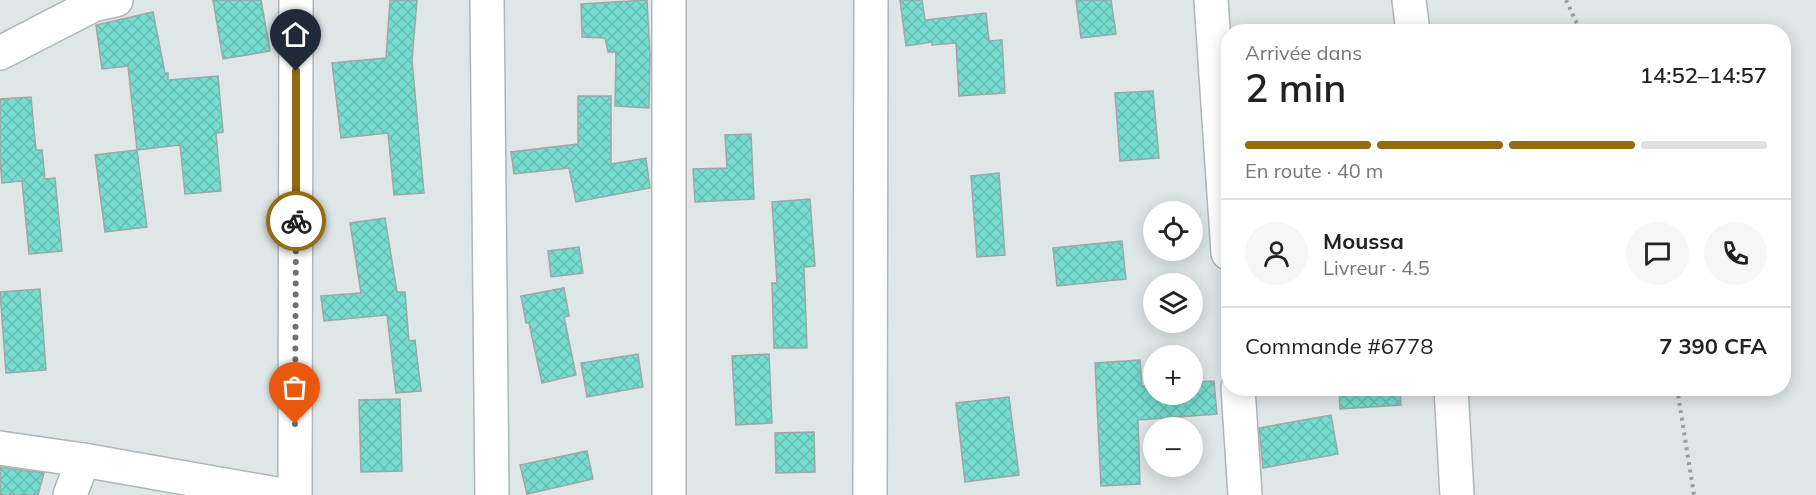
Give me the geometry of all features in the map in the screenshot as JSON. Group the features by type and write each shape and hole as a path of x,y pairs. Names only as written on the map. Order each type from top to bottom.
{"street":[{"path":"295,495 296,0"},
{"path":"487,0 492,495"},
{"path":"669,0 669,495"},
{"path":"870,495 871,0"},
{"path":"1211,0 1221,149"},
{"path":"1408,0 1412,24"},
{"path":"0,53 101,2"},
{"path":"1239,396 1245,495"},
{"path":"1451,396 1457,495"},
{"path":"0,448 83,460 282,495"},
{"path":"70,495 83,460"}],"path":[{"path":"1566,0 1577,24"},
{"path":"1678,396 1694,495"}],"building":[{"path":"213,0 261,0 270,51 223,59"},
{"path":"390,0 417,0 412,60 424,193 394,195 388,133 341,138 332,63 386,58"},
{"path":"647,0 650,55 649,108 615,106 616,52 608,52 605,38 582,37 581,4"},
{"path":"900,0 922,0 925,20 986,13 989,41 1002,40 1005,93 959,96 956,43 932,45 932,42 906,46"},
{"path":"1076,0 1111,0 1116,34 1081,38"},
{"path":"153,12 168,80 218,76 223,132 216,133 221,191 185,194 180,145 137,150 128,66 102,69 96,25"},
{"path":"1153,91 1159,158 1120,161 1115,93"},
{"path":"578,96 611,96 611,164 646,158 650,188 576,202 569,168 514,174 511,152 578,144"},
{"path":"31,97 36,150 42,150 45,179 55,178 62,251 29,254 22,181 2,183 0,99"},
{"path":"751,134 754,199 695,202 693,169 727,168 725,135"},
{"path":"137,150 147,227 105,232 95,155"},
{"path":"999,173 1005,255 977,257 971,176"},
{"path":"810,199 815,266 804,267 807,348 774,348 772,283 777,283 772,202"},
{"path":"385,218 397,292 405,292 409,341 415,340 421,391 396,393 387,315 324,321 321,296 361,293 350,223"},
{"path":"1122,241 1126,279 1057,286 1053,248"},
{"path":"579,247 583,273 551,277 548,251"},
{"path":"564,288 569,316 564,317 576,375 542,383 521,296"},
{"path":"40,289 46,370 6,373 0,292"},
{"path":"638,354 643,387 587,397 581,363"},
{"path":"769,354 772,423 736,425 732,356"},
{"path":"1140,360 1143,405 1203,405 1203,382 1214,381 1217,414 1143,417 1143,420 1138,420 1140,484 1101,486 1095,363"},
{"path":"1339,396 1400,396 1401,405 1340,409"},
{"path":"1009,397 1019,475 965,482 956,403"},
{"path":"400,399 402,471 361,472 359,400"},
{"path":"1331,415 1338,454 1263,468 1259,428"},
{"path":"814,432 815,472 776,473 775,433"},
{"path":"587,451 593,479 527,494 520,465"},
{"path":"0,467 44,473 38,495 0,495"}],"way so far":[{"path":"295,424 296,221"}],"route":[{"path":"296,71 296,221"}]}
